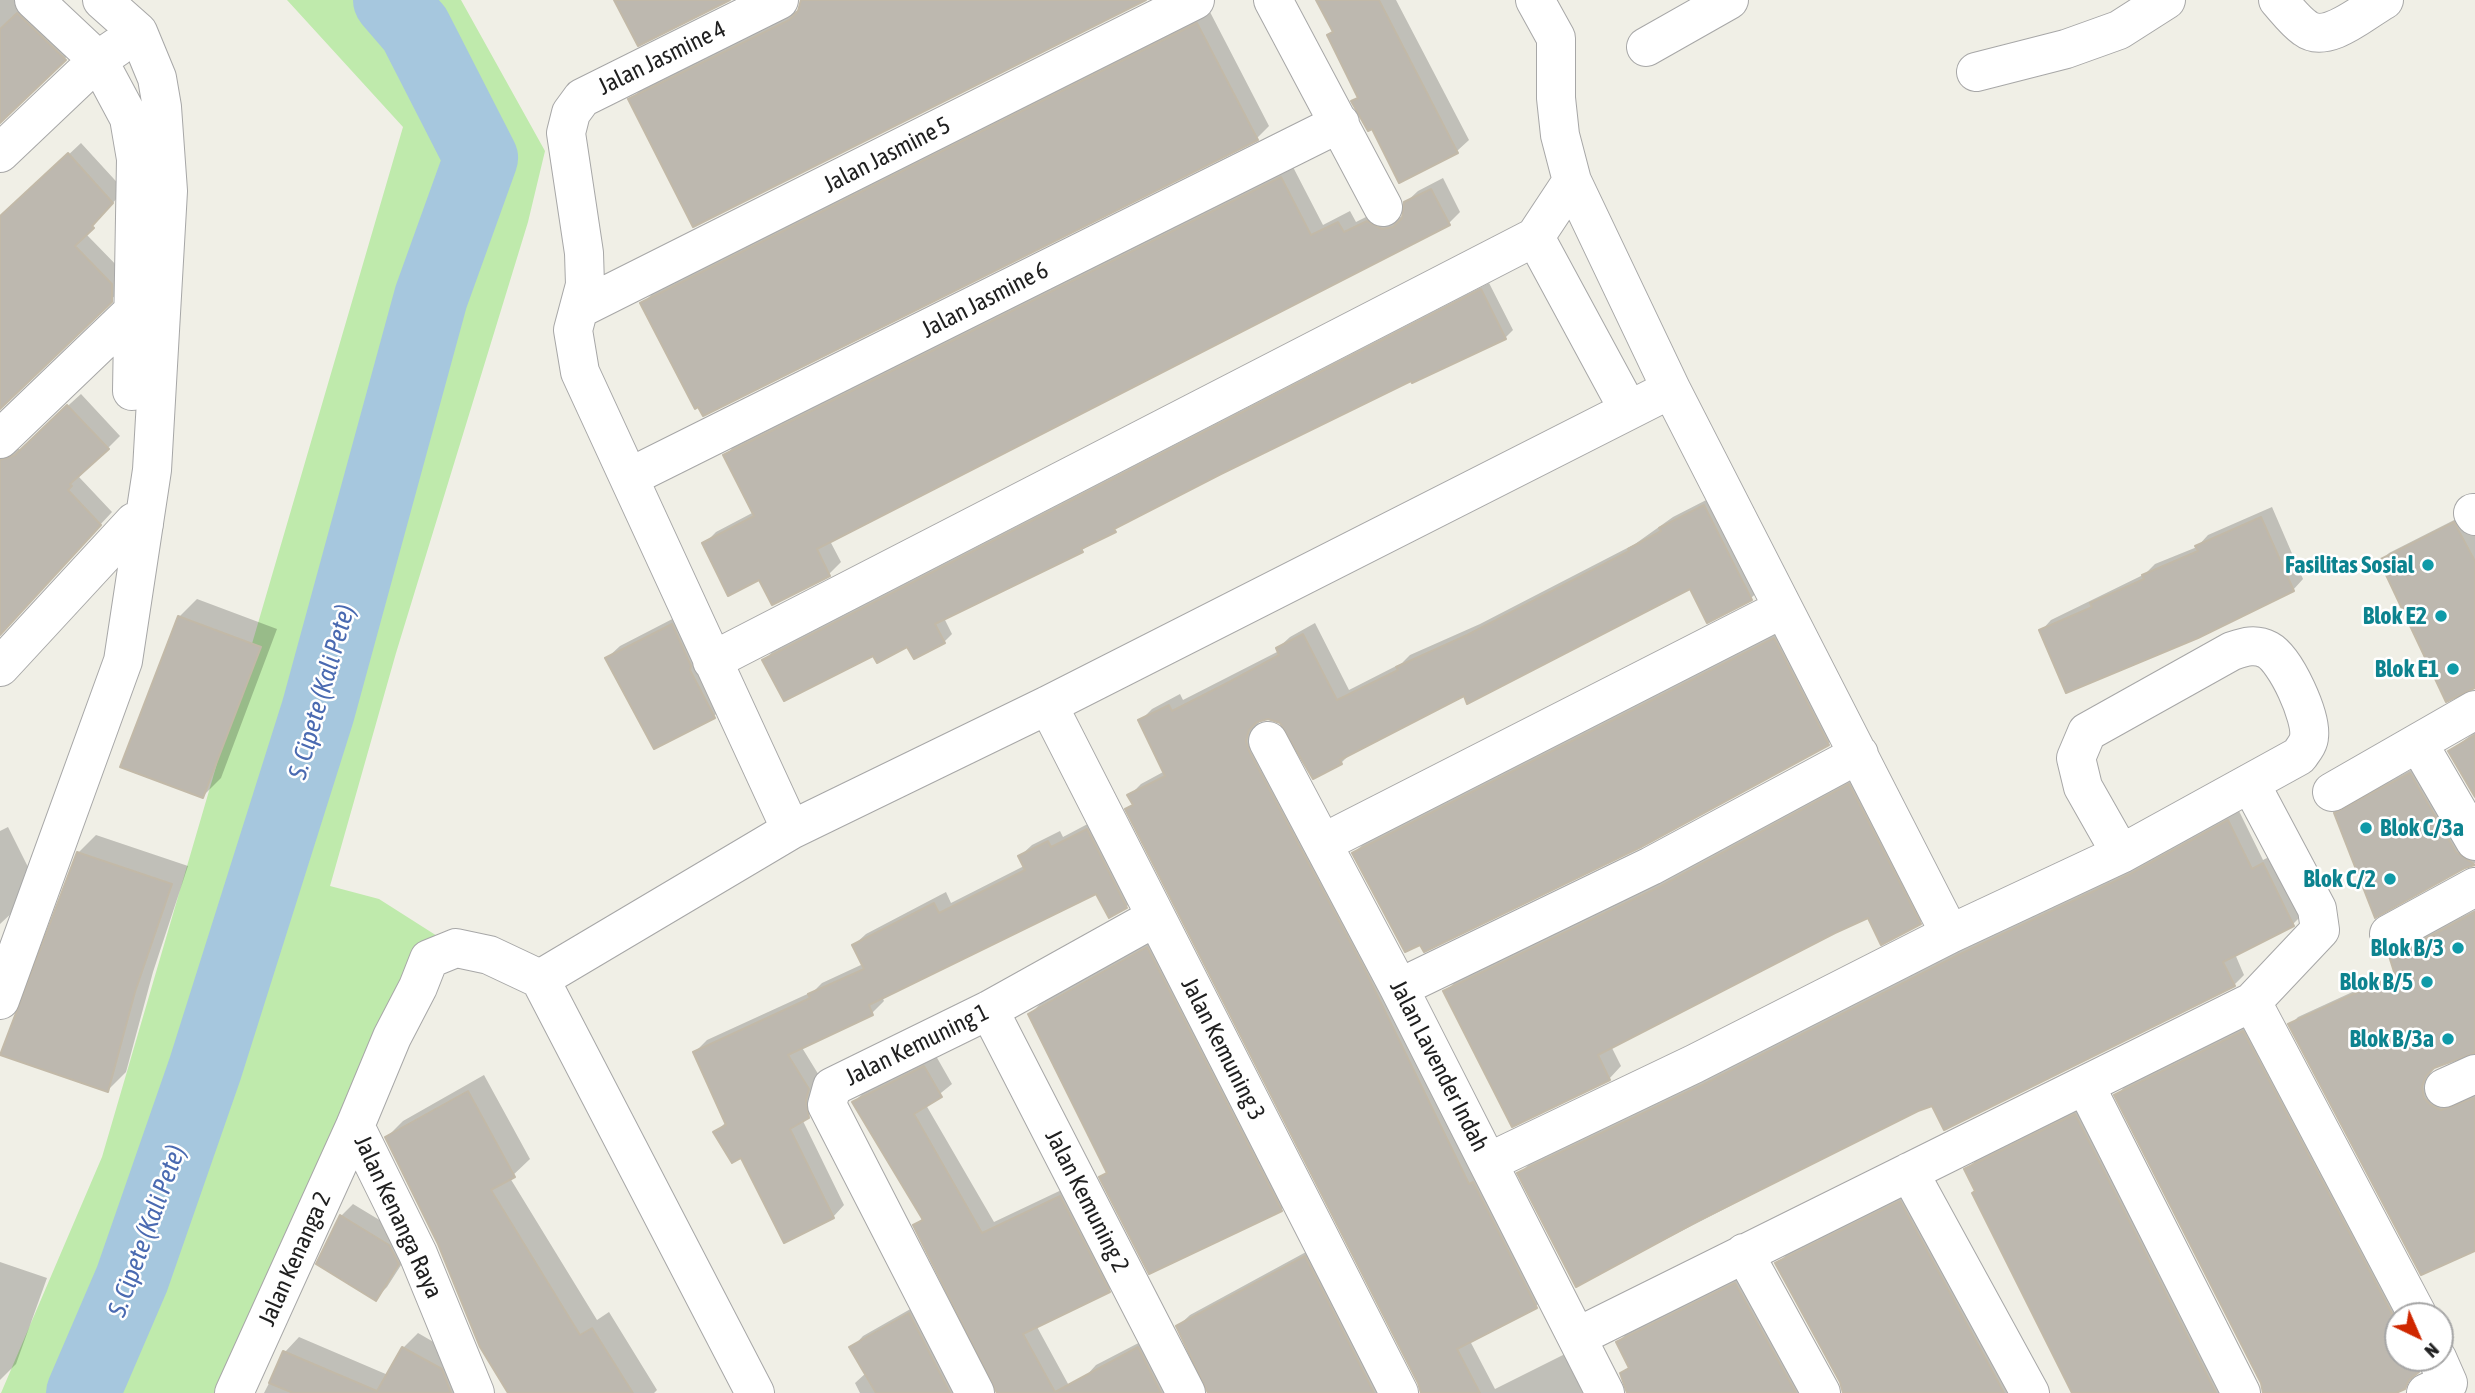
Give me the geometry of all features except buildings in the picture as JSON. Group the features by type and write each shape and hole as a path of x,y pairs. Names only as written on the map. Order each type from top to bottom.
{"street":[{"path":"0,667 139,523 131,313 136,159 130,118 98,60 34,0"},
{"path":"0,1000 123,661 139,523 152,470 168,191 162,107 157,78 138,32 102,0"},
{"name":"Jalan Jasmine 4","path":"579,309 585,285 584,253 566,133 571,113 582,98 779,0"},
{"name":"Jalan Jasmine 5","path":"579,309 1195,0"},
{"path":"1273,0 1383,207"},
{"path":"1535,0 1556,38 1556,98 1560,135 1572,181 1671,389 1950,934"},
{"path":"1646,47 1729,0"},
{"path":"1976,72 2066,49 2108,34 2166,0"},
{"path":"2278,0 2305,29 2315,33 2328,33 2384,0"},
{"path":"0,153 98,60 138,32"},
{"name":"Jalan Jasmine 6","path":"630,477 1340,123"},
{"path":"712,661 1535,237 1572,181"},
{"path":"1535,237 1628,409"},
{"path":"0,439 161,285"},
{"path":"579,309 573,330 580,372 791,830"},
{"path":"755,1393 540,979 791,830 1048,705 1671,389"},
{"path":"1323,843 1782,609"},
{"path":"1489,1162 1694,1064 1950,934 2121,854 2299,756 2310,738 2306,711 2280,662 2269,651 2249,645 2232,651 2087,732 2076,758 2083,787 2121,854"},
{"name":"Jalan Kemuning 3","path":"1048,705 1399,1393"},
{"path":"2332,792 2475,710"},
{"name":"Jalan Lavender Indah","path":"1269,741 1489,1162 1605,1393"},
{"path":"2418,743 2475,841"},
{"path":"1399,988 1651,866 1859,754"},
{"path":"1577,1337 2252,1002 2320,930 2317,909 2250,783"},
{"path":"2389,934 2475,887"},
{"name":"Jalan Kemuning 1","path":"975,1393 827,1105 827,1096 832,1087 989,1010 1156,918"},
{"name":"Jalan Kenanga Raya","path":"466,1387 418,1254 355,1126 429,959 456,948 489,955 540,979"},
{"path":"2252,1002 2411,1302"},
{"name":"Jalan Kemuning 2","path":"989,1010 1186,1393"},
{"path":"2085,1085 2241,1393"},
{"name":"Jalan Kenanga 2","path":"234,1393 355,1126"},
{"path":"1909,1172 2030,1393"},
{"path":"1744,1253 1821,1393"}],"green space":[{"path":"287,0 461,0 545,151 528,222 396,653 330,886 379,899 456,948 237,1393 1,1393 102,1157 403,127","holes":["475,177 349,597 431,297"]}],"waterway":[{"name":"S. Cipete (Kali Pete)","path":"83,1393 132,1279 205,1069 318,711 431,297 481,158 415,29 390,0"}],"place":[{"name":"Fasilitas Sosial","path":"2428,565"},
{"name":"Blok E2","path":"2441,616"},
{"name":"Blok E1","path":"2453,669"},
{"name":"Blok C/3a","path":"2366,828"},
{"name":"Blok C/2","path":"2390,879"},
{"name":"Blok B/3","path":"2458,948"},
{"name":"Blok B/5","path":"2427,982"},
{"name":"Blok B/3a","path":"2448,1039"}]}
